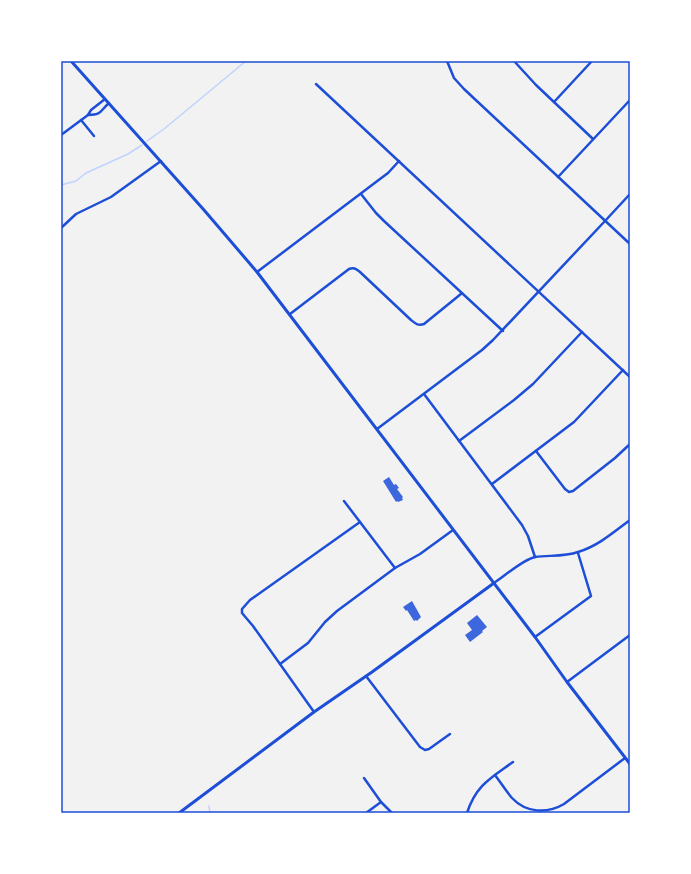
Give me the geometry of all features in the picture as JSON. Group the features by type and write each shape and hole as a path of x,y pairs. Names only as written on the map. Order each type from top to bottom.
{"street":[{"path":"71,61 161,161 257,272 630,764"},
{"path":"447,61 454,78 464,89 630,244"},
{"path":"514,61 527,76 593,139"},
{"path":"554,102 592,61"},
{"path":"316,84 630,377"},
{"path":"61,135 88,115 91,110 105,98"},
{"path":"558,178 630,100"},
{"path":"88,115 100,113 109,103"},
{"path":"82,120 94,136"},
{"path":"61,228 76,214 111,197 161,161"},
{"path":"257,272 361,194 399,161"},
{"path":"361,194 380,216 503,331"},
{"path":"377,429 482,350 503,331 630,194"},
{"path":"290,314 352,268 360,272 418,325 424,324 462,293"},
{"path":"459,441 530,387 582,332"},
{"path":"492,484 574,422 623,370"},
{"path":"424,394 524,528 535,557"},
{"path":"536,451 565,489 569,492 573,491 615,458 630,444"},
{"path":"344,501 395,568"},
{"path":"179,813 314,712 526,561 535,557 578,553 600,542 630,520"},
{"path":"314,712 241,611 250,600 360,522"},
{"path":"280,664 308,643 333,614 395,568 420,554 453,530"},
{"path":"535,637 591,596 578,553"},
{"path":"567,682 630,635"},
{"path":"366,676 420,747 425,750 429,750 450,734"},
{"path":"495,775 512,798 521,805 530,809 546,810 564,804 625,758"},
{"path":"467,813 475,794 486,782 514,762"},
{"path":"364,778 381,802 392,813"},
{"path":"366,813 381,802"}],"building":[{"path":"389,477 394,485 396,484 399,488 397,489 403,497 403,500 396,502 383,481"},
{"path":"412,601 421,617 417,621 414,621 407,610 406,611 403,607"},
{"path":"477,615 487,627 470,642 465,635 472,630 467,623"}],"waterway":[{"path":"147,141 164,129 246,61"},
{"path":"61,185 76,181 86,173 128,154 142,145"},
{"path":"209,806 210,813"}]}
